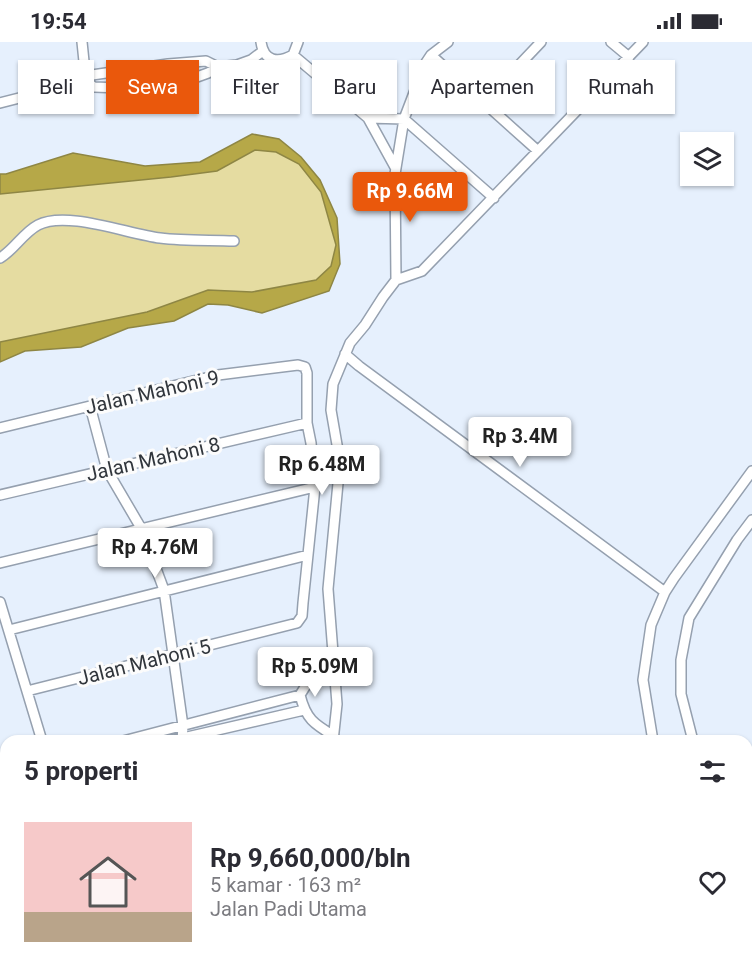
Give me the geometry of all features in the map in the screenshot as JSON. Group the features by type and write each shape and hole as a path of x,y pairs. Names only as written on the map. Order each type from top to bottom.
{"street":[{"path":"82,42 84,60"},
{"path":"251,60 262,46 269,57 278,61 293,55 298,42"},
{"path":"396,280 396,167 404,118 431,55 448,42"},
{"path":"524,60 541,42"},
{"path":"612,42 629,57"},
{"path":"334,735 337,704 328,589 340,462 331,410 333,384 345,354 350,343 396,280 422,271 643,42"},
{"path":"293,55 368,118 396,167"},
{"path":"431,55 437,60"},
{"path":"94,75 168,64 206,61 211,64"},
{"path":"94,87 146,89 172,86 211,71"},
{"path":"0,103 18,98"},
{"path":"497,114 538,152"},
{"path":"368,118 404,118 494,198"},
{"path":"0,258 32,229 52,220 92,223 140,235 164,238 234,241"},
{"path":"345,354 665,592"},
{"name":"Jalan Mahoni 9","path":"0,428 218,375 298,365 305,367 307,373 307,423"},
{"path":"90,406 107,470 141,528 164,590 183,726 182,735"},
{"path":"9,630 308,555 315,487 307,423"},
{"name":"Jalan Mahoni 8","path":"0,495 307,423"},
{"path":"652,735 643,680 651,625 665,592 752,471"},
{"path":"0,563 315,487"},
{"path":"691,735 681,694 681,660 689,618 737,540 752,520"},
{"name":"Jalan Mahoni 5","path":"27,691 297,623 302,616 308,555"},
{"path":"0,602 40,735"},
{"path":"147,735 300,695 313,674 334,660"},
{"path":"300,695 304,710 313,723 329,735"},
{"path":"199,735 304,710"}],"shaded area":[{"path":"252,134 279,139 301,157 320,180 337,218 340,264 329,291 262,313 228,305 208,304 174,321 128,328 81,347 25,351 0,362 0,342 147,312 208,290 252,292 316,280 331,266 336,245 321,192 299,164 276,152 255,150 217,171 0,194 0,174 73,153 145,166 200,162"},
{"path":"255,150 276,152 299,164 321,192 336,245 331,266 316,280 252,292 208,290 147,312 0,342 0,194 217,171"}]}
